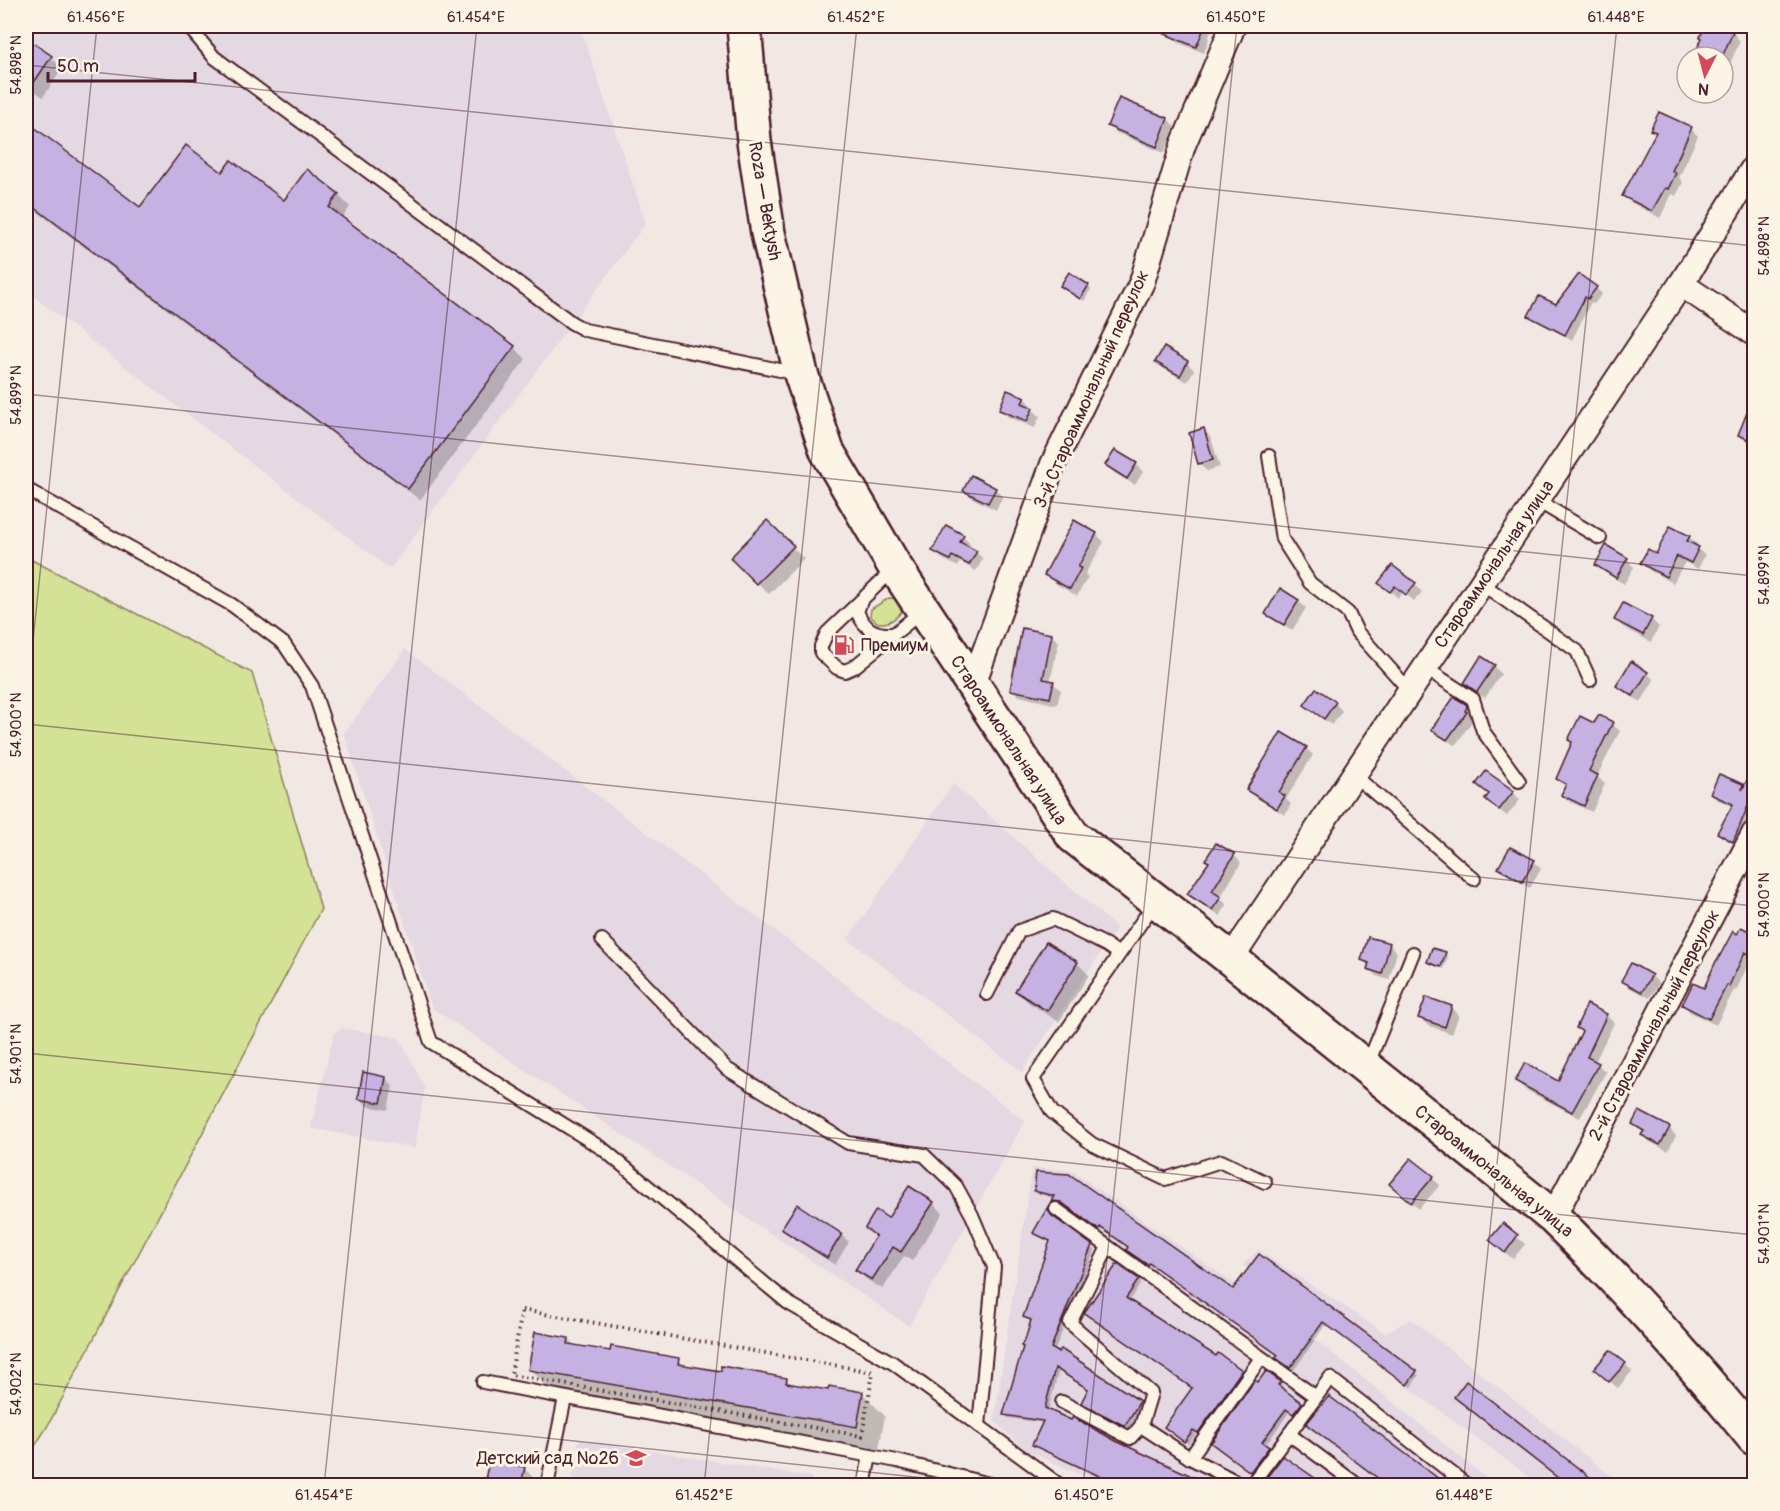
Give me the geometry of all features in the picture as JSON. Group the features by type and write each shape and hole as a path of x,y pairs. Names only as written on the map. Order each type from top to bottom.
{"street":[{"name":"Roza — Bektysh","path":"744,26 754,141 768,233 801,374"},
{"name":"3-й Староаммональный переулок","path":"973,684 1053,464 1142,282 1183,145 1233,26"},
{"name":"Староаммональная улица","path":"1231,959 1681,284 1755,167"},
{"path":"1681,284 1755,333"},
{"name":"Староаммональная улица","path":"801,374 827,451 896,567 1073,836 1231,959 1553,1217 1581,1244 1708,1382 1755,1438"},
{"name":"2-й Староаммональный переулок","path":"1553,1217 1755,834"}],"lane":[{"path":"188,26 214,57 585,330 801,374"},
{"path":"1269,456 1282,539 1310,583 1348,613 1357,632 1410,691"},
{"path":"26,489 232,605 284,644 312,686 431,1042 603,1149 788,1303 893,1363 1061,1485"},
{"path":"1536,500 1600,538"},
{"path":"896,567 826,633 821,653 837,668 845,670 854,667 924,610"},
{"path":"1481,583 1577,651 1590,680"},
{"path":"861,600 857,612 862,623 874,632 894,634"},
{"path":"1425,668 1473,699 1483,731 1519,781"},
{"path":"1354,775 1474,879"},
{"path":"1156,901 1033,1078 1052,1112 1092,1143 1165,1179 1221,1161 1265,1182"},
{"path":"987,994 1019,931 1053,919 1106,945 1119,954"},
{"path":"602,940 727,1070 848,1143 924,1155 957,1186 994,1267 979,1426"},
{"path":"1366,1068 1413,953"},
{"path":"1056,1209 1316,1397"},
{"path":"1062,1402 1130,1438 1141,1426 1151,1393 1070,1323 1108,1247"},
{"path":"1190,1458 1261,1358"},
{"path":"1250,1485 1330,1378 1468,1485"},
{"path":"483,1382 870,1456 997,1485"},
{"path":"547,1485 565,1398"},
{"path":"1141,1426 1190,1458 1245,1485"},
{"path":"1289,1434 1359,1485"},
{"path":"864,1485 870,1456"}],"path":[{"path":"522,1310 873,1372 862,1436 621,1394 511,1375 522,1310"},
{"path":"621,1394 622,1386"},
{"path":"668,1402 669,1394"},
{"path":"715,1411 716,1402"},
{"path":"762,1419 763,1410"},
{"path":"808,1427 810,1419"}],"shaded area":[{"path":"26,26 580,26 646,223 390,569 26,291"},
{"path":"405,649 1025,1121 909,1326 432,1008 344,734"},
{"path":"953,784 1117,928 1022,1072 848,939"},
{"path":"342,1028 399,1038 425,1087 415,1148 311,1128 334,1033"},
{"path":"1032,1168 1071,1170 1325,1347 1495,1485 1104,1485 1027,1451 994,1421"},
{"path":"1258,1250 1385,1333 1411,1319 1623,1485 1540,1485 1243,1265"},
{"name":"Детский сад №26","path":"579,1439 812,1477 810,1486 571,1485"}],"green space":[{"path":"26,557 252,673 321,909 47,1427 26,1460"},
{"path":"889,598 900,599 903,609 892,620 878,623 870,616 871,609"}],"building":[{"path":"1146,26 1189,26 1203,31 1196,47"},
{"path":"1705,26 1719,26 1733,32 1727,45 1699,45 1702,38 1700,37"},
{"path":"26,38 52,56 26,94"},
{"path":"1119,98 1168,118 1157,147 1107,126"},
{"path":"1659,112 1692,127 1672,171 1676,173 1652,211 1622,196 1656,132 1650,130"},
{"path":"26,121 140,207 186,145 222,172 231,160 284,200 307,169 339,194 329,207 515,346 408,489 26,201"},
{"path":"1069,272 1089,285 1080,299 1060,286"},
{"path":"1579,274 1597,287 1588,299 1585,297 1565,335 1528,316 1539,296 1556,304"},
{"path":"1164,347 1188,361 1180,376 1155,362"},
{"path":"1007,390 1025,397 1022,403 1033,408 1027,421 999,410"},
{"path":"1755,395 1755,442 1738,435"},
{"path":"1204,428 1213,460 1198,464 1189,433"},
{"path":"1115,450 1137,463 1127,479 1105,465"},
{"path":"971,475 996,488 988,503 963,491"},
{"path":"767,520 794,546 756,584 730,558"},
{"path":"1074,520 1097,533 1078,567 1081,568 1070,589 1044,575"},
{"path":"946,525 964,535 960,542 977,551 969,565 952,556 950,560 932,551"},
{"path":"1670,526 1690,536 1687,541 1699,547 1691,563 1677,556 1666,577 1640,563 1648,549 1656,554"},
{"path":"1606,545 1628,558 1616,578 1595,565"},
{"path":"1392,565 1416,583 1406,595 1395,586 1390,592 1378,583"},
{"path":"1280,588 1299,600 1284,625 1265,614"},
{"path":"1623,603 1652,618 1643,635 1614,620"},
{"path":"1022,628 1052,634 1043,679 1054,681 1050,698 1010,690"},
{"path":"1481,656 1495,665 1477,692 1464,683"},
{"path":"1631,661 1648,672 1633,696 1616,686"},
{"path":"1316,688 1336,702 1324,719 1304,705"},
{"path":"1454,697 1466,704 1465,711 1467,712 1447,740 1431,730"},
{"path":"1599,715 1613,722 1589,771 1598,775 1584,806 1561,795 1566,784 1556,779 1572,742 1568,740 1580,716 1594,723"},
{"path":"1281,732 1307,747 1279,792 1285,796 1277,809 1246,790"},
{"path":"1486,771 1514,791 1499,810 1485,799 1489,794 1476,784"},
{"path":"1719,774 1743,784 1742,790 1749,776 1755,779 1755,789 1733,842 1717,833 1733,804 1710,794"},
{"path":"1216,843 1235,854 1212,891 1221,897 1212,910 1187,894 1209,862 1205,860"},
{"path":"1510,847 1535,860 1522,882 1498,868"},
{"path":"1741,927 1755,934 1755,957 1745,952 1729,986 1727,985 1709,1019 1682,1005 1693,983 1704,988 1733,931 1737,934"},
{"path":"1368,937 1390,943 1382,974 1367,969 1369,963 1361,960"},
{"path":"1046,942 1078,962 1047,1011 1015,991"},
{"path":"1432,948 1446,952 1441,967 1427,962"},
{"path":"1631,963 1652,975 1642,992 1621,981"},
{"path":"1426,997 1452,1006 1445,1027 1418,1018"},
{"path":"1587,1004 1607,1014 1587,1057 1599,1063 1572,1112 1515,1081 1525,1063 1558,1081 1582,1031 1576,1028"},
{"path":"363,1072 386,1077 381,1103 358,1099"},
{"path":"1639,1111 1670,1127 1660,1145 1641,1135 1644,1131 1632,1124"},
{"path":"1411,1158 1434,1176 1411,1203 1389,1184"},
{"path":"1036,1172 1069,1174 1233,1289 1259,1254 1417,1371 1407,1385 1323,1322 1290,1368 1276,1358 1278,1355 1149,1263 1148,1265 1126,1250 1128,1247 1100,1227 1099,1230 1061,1202 1053,1201 1048,1208 1051,1215 1092,1245 1051,1348 1058,1352 1061,1349 1140,1401 1125,1426 1081,1403 1088,1389 1055,1368 1045,1408 1071,1420 1073,1417 1116,1441 1211,1485 1119,1485 1032,1445 1043,1421 1003,1415 1023,1347 1021,1346 1031,1320 1023,1317 1050,1241 1033,1233 1054,1196 1034,1191"},
{"path":"909,1186 934,1202 901,1252 893,1247 872,1280 855,1270 876,1236 865,1228 876,1210 888,1218"},
{"path":"797,1204 842,1234 827,1258 781,1229"},
{"path":"1503,1223 1518,1235 1505,1253 1489,1240"},
{"path":"1117,1264 1139,1279 1126,1298 1216,1356 1218,1353 1242,1370 1198,1433 1193,1430 1184,1442 1164,1427 1192,1388 1084,1313"},
{"path":"535,1332 569,1338 568,1344 610,1351 611,1346 679,1358 678,1364 721,1371 721,1366 787,1378 786,1383 828,1390 829,1386 863,1392 857,1427 528,1370"},
{"path":"1610,1350 1626,1363 1609,1382 1594,1369"},
{"path":"1266,1371 1281,1382 1278,1385 1302,1403 1293,1414 1286,1409 1262,1442 1269,1447 1250,1472 1211,1443 1255,1380 1258,1382"},
{"path":"1466,1381 1600,1485 1567,1485 1454,1397"},
{"path":"1329,1396 1447,1485 1387,1485 1306,1424"},
{"path":"1283,1456 1325,1485 1269,1485 1264,1481"},
{"path":"489,1460 525,1467 521,1485 484,1485"}],"place":[{"name":"Премиум","path":"844,645"},
{"name":"Детский сад №26","path":"636,1458"}]}
